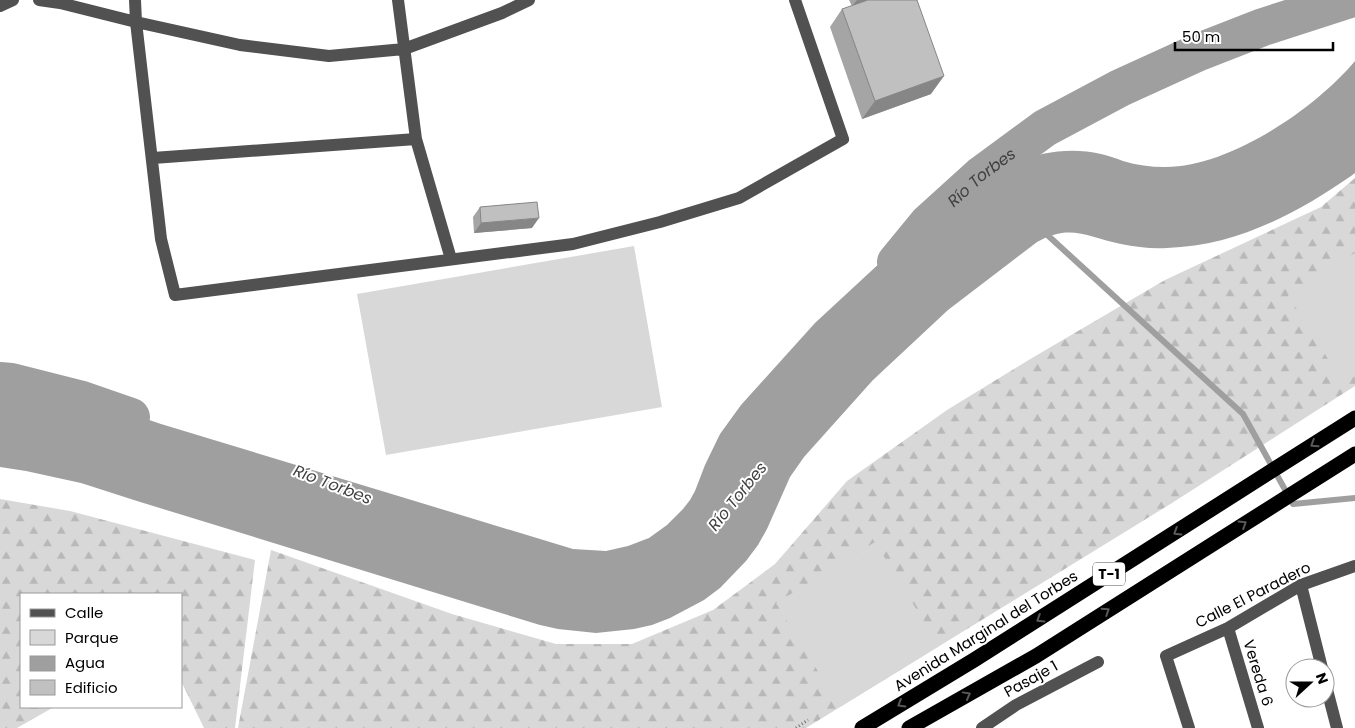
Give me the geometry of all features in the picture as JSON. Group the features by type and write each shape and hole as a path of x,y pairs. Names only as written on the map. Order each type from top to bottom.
{"highway":[{"name":"Avenida Marginal del Torbes","path":"862,728 974,660 1355,418"},
{"name":"T-1","path":"919,725 1036,656 1355,454"}],"street":[{"path":"0,6 13,0"},
{"path":"39,0 60,3 136,22 240,44 329,56 404,49 502,13 529,0"},
{"path":"135,0 162,238 175,295 451,258 573,244 660,222 739,198 843,139 795,0"},
{"path":"398,0 416,139 451,258"},
{"path":"153,158 416,139"},
{"name":"Calle El Paradero","path":"1189,728 1166,656 1228,628 1301,585 1355,566"},
{"path":"1301,585 1319,658"},
{"name":"Vereda 6","path":"1228,628 1258,728"},
{"name":"Pasaje 1","path":"982,728 1016,705 1098,662"},
{"path":"1332,708 1337,728"}],"path":[{"path":"796,728 808,720"}],"green space":[{"path":"1355,178 1355,386 1172,503 806,728 238,728 271,550 452,614 556,644 632,644 713,610 775,564 847,481 947,410 1165,280 1321,207"},
{"path":"634,246 662,407 386,455 357,294"},
{"path":"1355,253 1355,365 1338,375 1288,295"},
{"path":"0,499 70,511 255,560 235,728 204,728 182,683 182,593 20,593 20,708 52,708 17,728 0,728"},
{"path":"875,542 939,646 840,707 776,603"}],"water":[{"path":"1355,61 1355,173 1287,215 1264,226 1217,241 1192,246 1150,248 1121,244 1089,235 1069,232 1049,236 1037,242 948,310 873,380 804,457 790,477 758,545 746,561 720,588 704,600 652,625 596,633 540,625 81,483 0,467 0,386 39,390 102,404 161,424 573,549 606,551 628,546 649,538 667,525 683,509 695,491 720,434 741,405 815,323 896,248 992,174 1031,157 1059,151 1087,151 1133,164 1159,167 1189,165 1215,158 1242,147 1294,116 1317,98"}],"building":[{"path":"868,0 917,0 944,76 875,101 842,9"},
{"path":"537,202 539,218 481,223 480,207"}],"waterway":[{"name":"Río Torbes","path":"896,262 928,223 981,175 1045,128 1120,88 1199,52 1263,27 1347,0"},
{"path":"981,175 991,184"},
{"path":"1043,231 1243,414 1293,504 1355,498"},
{"name":"Río Torbes","path":"0,381 11,382 82,400 131,417"}]}
